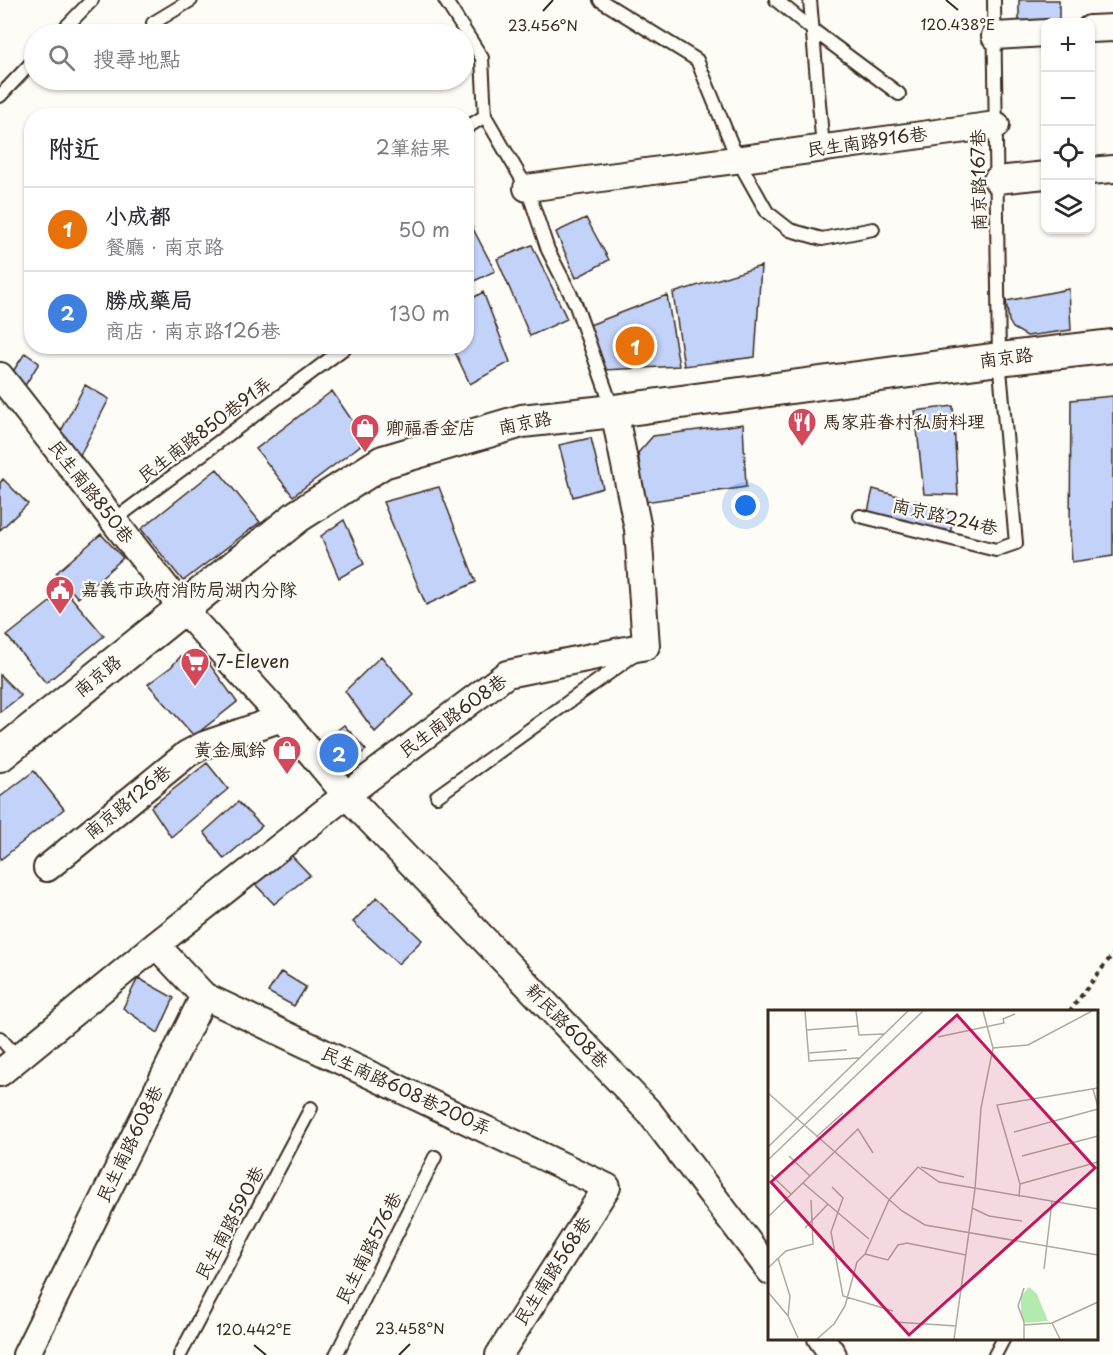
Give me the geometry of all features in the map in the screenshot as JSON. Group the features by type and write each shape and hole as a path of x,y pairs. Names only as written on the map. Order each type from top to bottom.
{"street":[{"path":"1095,29 1113,28"},
{"path":"995,36 1041,33"},
{"name":"民生南路916巷","path":"527,188 996,125"},
{"path":"1095,171 1113,169"},
{"path":"997,180 1041,176"},
{"name":"南京路","path":"0,755 298,516 384,462 522,421 1113,346"},
{"name":"民生南路850巷","path":"0,376 182,608"},
{"path":"614,411 638,530 646,646"},
{"path":"182,608 282,718 346,795"},
{"name":"民生南路608巷","path":"9,1066 156,945 346,795 507,674 646,646"},
{"name":"南京路126巷","path":"46,868 187,754 204,745 282,718"},
{"name":"新民路608巷","path":"346,795 650,1113 768,1268"},
{"path":"156,945 204,996"},
{"name":"民生南路608巷","path":"26,1355 204,996"},
{"name":"民生南路608巷200弄","path":"204,996 607,1187"},
{"name":"民生南路568巷","path":"500,1355 607,1187"},
{"path":"822,1340 833,1355"}],"lane":[{"path":"69,24 92,0"},
{"path":"153,22 191,0"},
{"path":"445,0 460,24"},
{"path":"600,0 698,60 738,159 767,212 790,230 822,239 873,229"},
{"path":"776,0 899,94"},
{"path":"810,0 823,148"},
{"name":"南京路167巷","path":"994,0 999,359"},
{"path":"474,45 482,58 486,116 527,188 548,250 575,303 614,411"},
{"path":"0,96 24,71"},
{"path":"474,123 486,116"},
{"name":"民生南路850巷91弄","path":"114,520 336,354"},
{"name":"南京路224巷","path":"860,516 996,550 1016,543 999,359"},
{"path":"437,796 646,646"},
{"path":"0,1038 9,1066"},
{"name":"民生南路590巷","path":"180,1355 311,1107"},
{"name":"民生南路576巷","path":"336,1355 435,1157"},
{"path":"995,1355 1003,1340"}],"path":[{"path":"1069,1010 1113,954"}],"building":[{"path":"1019,0 1059,0 1059,18 1041,18 1041,23 1019,28"},
{"path":"586,218 609,260 576,278 556,232"},
{"path":"474,231 495,271 474,281"},
{"path":"532,245 567,319 530,336 497,259"},
{"path":"761,266 755,357 684,366 673,293"},
{"path":"1069,289 1071,330 1027,336 1013,328 1009,321 1006,301"},
{"path":"483,292 510,362 470,384 456,354 474,354 474,297"},
{"path":"667,295 679,366 605,370 587,326"},
{"path":"24,354 39,363 21,392 8,379"},
{"path":"85,385 109,399 78,459 58,437"},
{"path":"332,391 366,441 293,496 256,449"},
{"path":"1113,396 1113,556 1072,562 1070,532 1071,400"},
{"path":"953,406 958,495 924,494 915,411"},
{"path":"743,424 746,487 645,502 638,453 653,436"},
{"path":"591,438 603,488 573,497 559,445"},
{"path":"217,469 260,522 183,581 141,529"},
{"path":"3,479 28,504 0,530 0,483"},
{"path":"439,487 476,582 426,605 383,502"},
{"path":"873,489 956,512 947,543 866,521"},
{"path":"344,520 364,564 339,578 321,536"},
{"path":"101,534 123,558 78,598 56,573"},
{"name":"嘉義市政府消防局湖內分隊","path":"65,590 104,636 46,683 7,636"},
{"path":"193,653 208,662 237,702 194,736 148,684 171,667 181,656"},
{"path":"381,656 414,695 375,732 345,691"},
{"path":"0,675 21,696 0,712"},
{"path":"344,725 366,750 343,768 329,767 315,748"},
{"path":"207,763 228,789 171,837 151,807"},
{"path":"34,771 64,809 0,860 0,797"},
{"path":"238,802 262,826 224,859 204,832"},
{"path":"288,852 310,875 274,904 252,881"},
{"path":"377,897 422,940 398,964 353,922"},
{"path":"281,972 306,987 294,1006 268,992"},
{"path":"138,978 174,998 158,1033 123,1008"}],"place":[{"name":"小成都","path":"635,346"},
{"name":"馬家莊眷村私廚料理","path":"802,448"},
{"name":"卿福香金店","path":"365,454"},
{"name":"嘉義市政府消防局湖內分隊","path":"60,616"},
{"name":"7-Eleven","path":"195,688"},
{"name":"勝成藥局","path":"339,753"},
{"name":"黃金風鈴","path":"287,776"}]}
